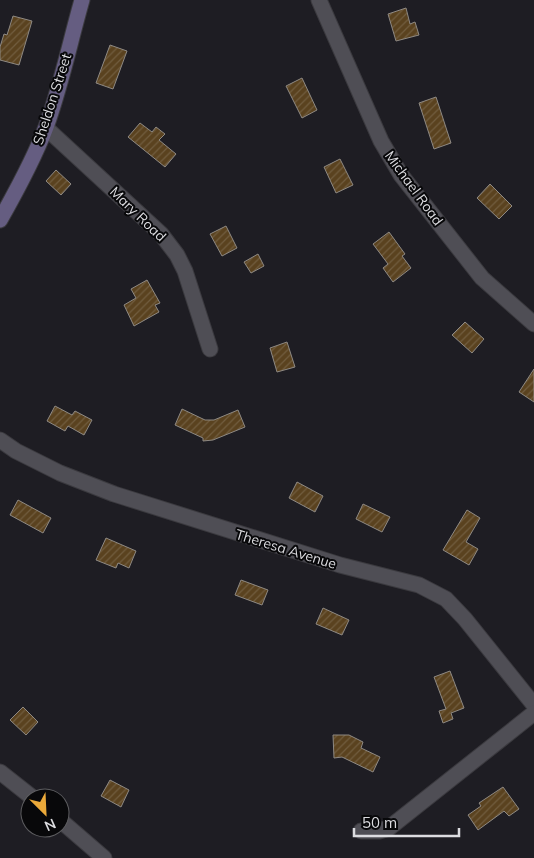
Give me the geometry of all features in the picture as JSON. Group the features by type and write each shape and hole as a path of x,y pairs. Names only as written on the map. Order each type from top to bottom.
{"street":[{"name":"Sheldon Street","path":"0,220 22,180 46,128 82,0"},
{"name":"Michael Road","path":"320,0 381,141 401,175 482,278 534,324"},
{"name":"Mary Road","path":"46,128 161,234 178,255 210,349"},
{"name":"Theresa Avenue","path":"0,440 16,451 60,473 114,494 340,566 419,585 446,599 465,619 534,706"},
{"path":"361,831 379,831 389,828 534,713"},
{"path":"0,772 20,788"},
{"path":"70,829 104,858"}],"building":[{"path":"406,8 410,24 415,22 419,35 396,41 388,14"},
{"path":"13,16 32,21 19,65 0,60 0,47 4,34 7,35"},
{"path":"110,45 127,51 113,89 96,83"},
{"path":"302,78 317,110 302,118 286,86"},
{"path":"436,97 451,143 434,149 419,103"},
{"path":"140,123 152,132 156,127 165,134 159,140 176,154 165,167 128,137"},
{"path":"340,159 353,185 336,193 324,167"},
{"path":"56,170 71,184 61,195 46,181"},
{"path":"490,184 512,206 499,219 477,198"},
{"path":"226,226 237,248 222,256 210,234"},
{"path":"389,232 405,254 402,256 411,268 393,282 383,268 388,264 373,244"},
{"path":"258,254 264,266 251,273 244,262"},
{"path":"147,280 160,303 155,305 159,312 134,326 124,305 136,298 131,289"},
{"path":"465,322 484,339 472,353 452,335"},
{"path":"287,342 295,367 277,372 270,348"},
{"path":"534,369 534,402 519,392"},
{"path":"55,406 72,415 75,411 92,420 84,435 68,426 65,431 47,421"},
{"path":"182,409 205,420 214,420 238,410 245,427 213,440 203,441 203,438 175,425"},
{"path":"297,482 323,496 315,512 289,498"},
{"path":"18,500 51,518 43,533 10,515"},
{"path":"363,504 390,517 382,532 356,519"},
{"path":"467,510 480,518 466,542 478,549 469,565 443,550"},
{"path":"106,538 136,551 129,568 118,563 116,568 96,560"},
{"path":"241,580 268,590 262,605 235,595"},
{"path":"323,608 349,620 342,635 316,624"},
{"path":"450,671 464,708 451,713 453,719 443,723 439,711 446,709 434,677"},
{"path":"23,707 38,722 26,735 10,720"},
{"path":"333,735 349,735 363,742 361,748 380,757 373,772 342,757 334,758"},
{"path":"110,780 129,790 121,807 101,796"},
{"path":"503,787 519,809 509,816 504,811 478,830 468,815 481,806 479,803"}]}
